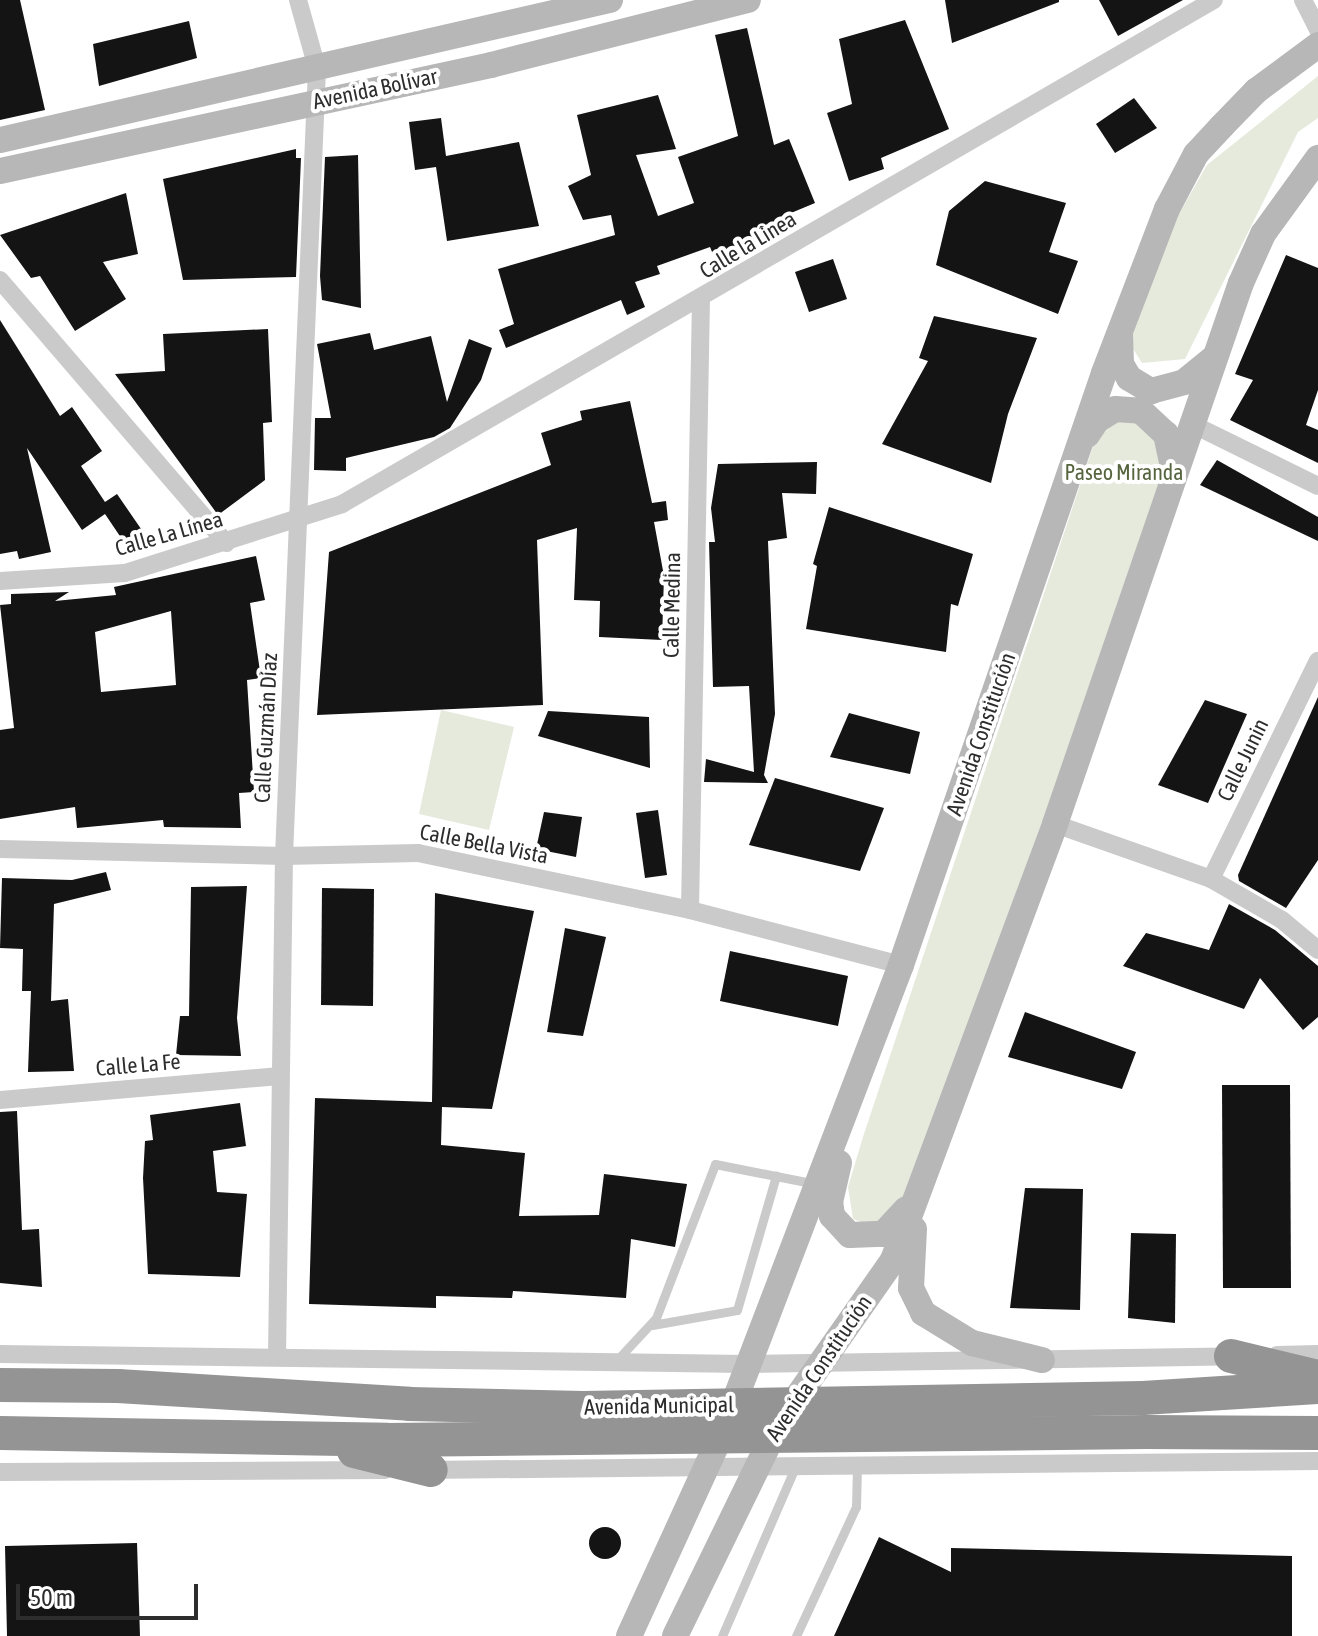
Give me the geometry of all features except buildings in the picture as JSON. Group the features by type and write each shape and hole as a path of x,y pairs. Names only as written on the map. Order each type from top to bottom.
{"highway":[{"path":"1231,1356 1318,1377"},
{"name":"Avenida Municipal","path":"0,1385 118,1386 409,1404 583,1408 1143,1398 1318,1387"},
{"name":"Avenida Municipal","path":"0,1433 387,1440 1318,1433"},
{"path":"295,1438 431,1470"}],"main road":[{"name":"Avenida Bolívar","path":"0,140 610,0"},
{"name":"Avenida Bolívar","path":"0,171 491,65 748,0"},
{"name":"Avenida Constitución","path":"629,1636 706,1467 901,965 1120,328 1167,209 1196,154 1256,91 1318,45"},
{"name":"Avenida Constitución","path":"675,1636 779,1423 893,1260 1055,824 1212,359 1251,256 1291,190 1318,158"},
{"path":"1120,328 1121,364 1129,378 1151,391 1184,382 1212,359"},
{"path":"1080,445 1097,420 1115,409 1141,411 1166,434 1174,473"},
{"path":"901,965 832,1182 832,1216 850,1235 883,1234 907,1208 928,1168"},
{"path":"928,1168 911,1244 911,1288 923,1313 972,1343 1042,1360"}],"street":[{"name":"Calle Guzmán Díaz","path":"277,1357 284,856 317,68 298,0"},
{"name":"Calle la Linea","path":"300,519 342,504 701,301 1214,0"},
{"path":"1303,0 1318,30"},
{"path":"0,280 226,543"},
{"name":"Calle Medina","path":"690,910 701,301"},
{"path":"1192,424 1318,486"},
{"name":"Calle La Línea","path":"0,581 125,573 300,519"},
{"name":"Calle Junin","path":"1211,879 1318,661"},
{"path":"1055,824 1211,879 1282,920 1318,950"},
{"name":"Calle Bella Vista","path":"0,849 284,856 418,853 690,910 901,965"},
{"name":"Calle La Fe","path":"0,1100 280,1076"},
{"name":"Avenida Municipal","path":"0,1354 746,1364 1318,1354"},
{"path":"0,1472 1318,1461"}],"lane":[{"path":"616,1362 652,1325 715,1164 816,1184"},
{"path":"652,1325 737,1310 776,1176"},
{"path":"796,1636 856,1507 857,1464"},
{"path":"722,1636 796,1465"}],"green space":[{"path":"1318,76 1318,118 1298,132 1185,359 1142,363 1127,339 1156,254 1207,165"},
{"name":"Paseo Miranda","path":"1115,421 1136,421 1151,434 1164,462 1161,483 956,1074 897,1214 875,1227 853,1219 848,1187 1094,443"},
{"path":"441,710 514,727 489,830 419,814"}]}
